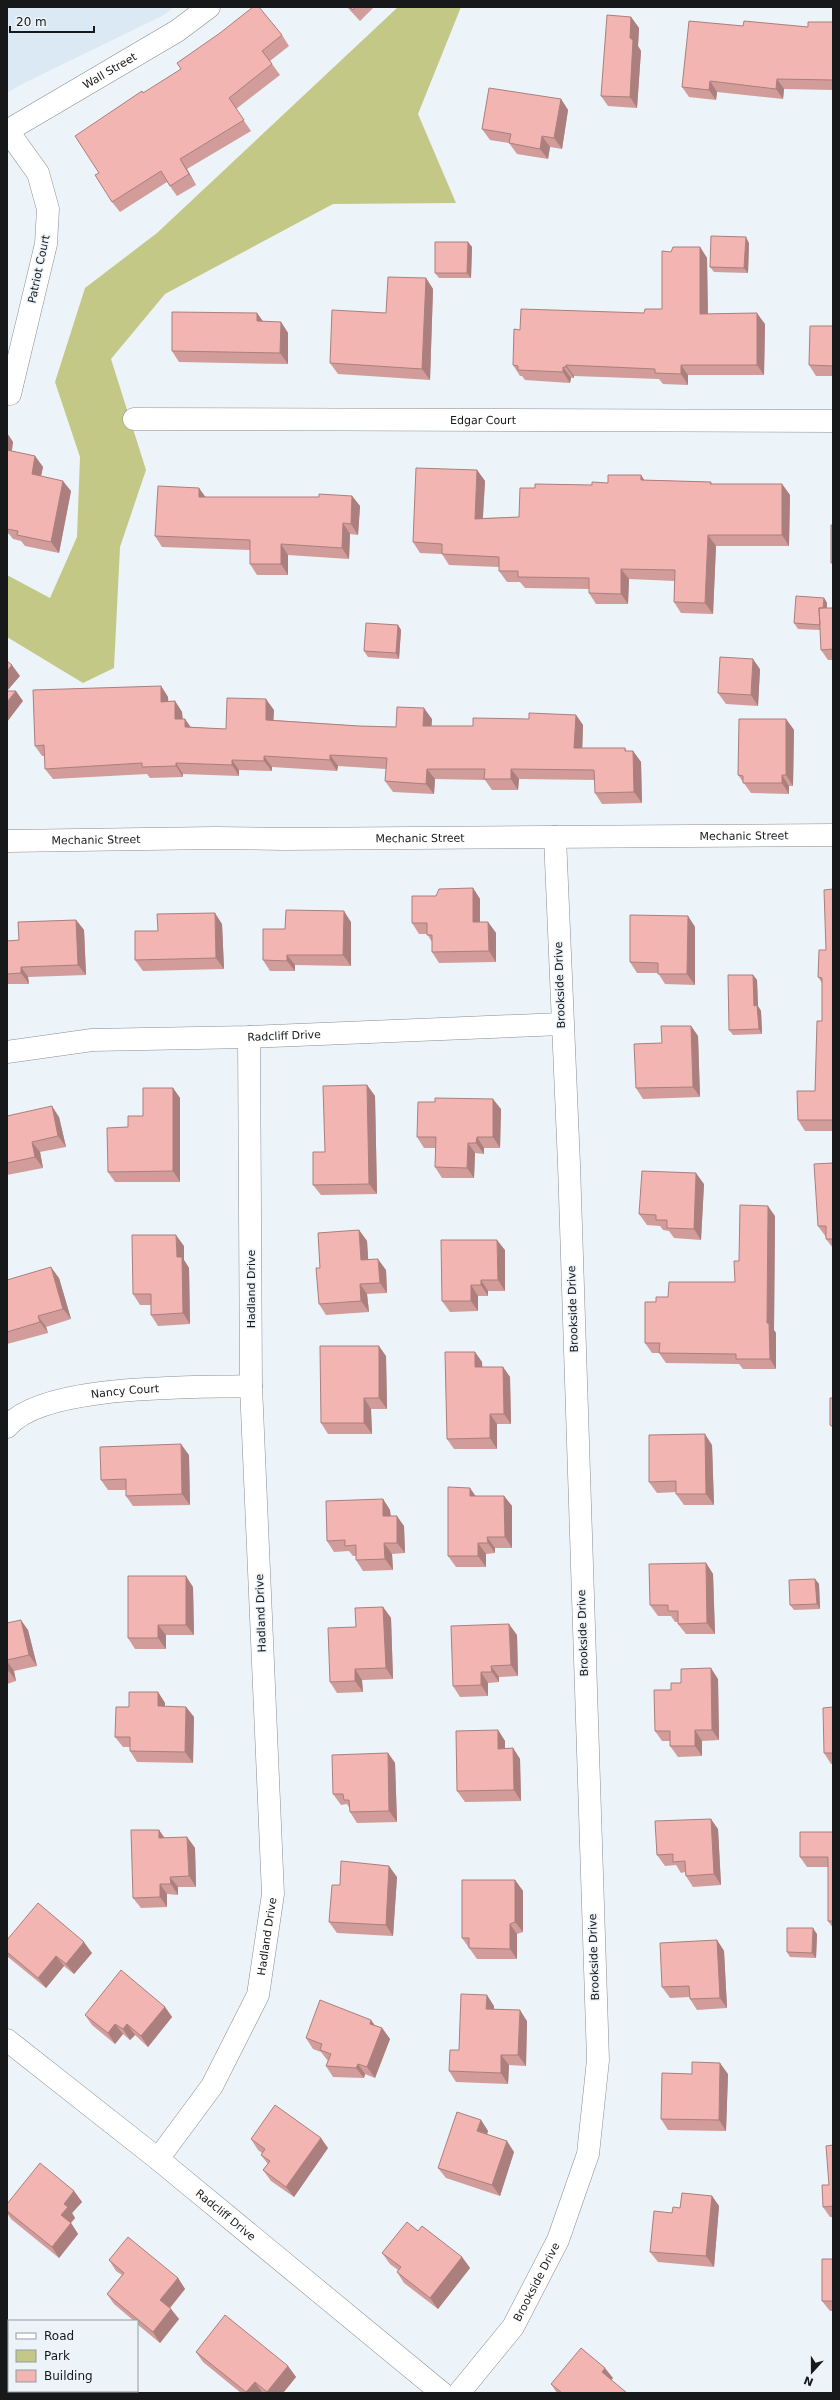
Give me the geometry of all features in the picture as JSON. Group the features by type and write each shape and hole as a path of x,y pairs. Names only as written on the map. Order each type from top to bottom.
{"street":[{"name":"Wall Street","path":"7,130 177,31 209,7"},
{"name":"Patriot Court","path":"7,130 38,173 48,209 46,244 10,394"},
{"name":"Edgar Court","path":"134,419 833,421"},
{"name":"Mechanic Street","path":"7,841 833,835"},
{"name":"Brookside Drive","path":"459,2393 513,2327 558,2240 588,2154 598,2060 569,1164 561,1024 555,837"},
{"name":"Radcliff Drive","path":"7,1052 92,1040 249,1037 561,1024"},
{"name":"Hadland Drive","path":"158,2159 212,2086 258,1995 273,1894 251,1386 249,1037"},
{"name":"Nancy Court","path":"7,1427 32,1408 97,1394 138,1390 251,1386"},
{"name":"Radcliff Drive","path":"7,2040 158,2159 442,2393"}],"shaded area":[{"path":"7,7 174,7 164,15 20,85 7,93"}],"green space":[{"path":"398,7 461,7 418,114 456,203 333,204 165,294 111,359 146,470 120,547 114,668 83,683 7,637 7,575 50,598 77,537 80,457 55,382 85,288 157,233"},
{"path":"7,2328 8,2392 87,2393 7,2393"}],"building":[{"path":"253,7 259,7 282,35 262,51 272,64 229,98 244,120 180,159 189,174 170,186 161,171 112,202 95,175 99,173 75,136 142,91 143,93 181,69 177,63 220,33"},
{"path":"607,15 631,17 630,38 633,40 630,97 601,96"},
{"path":"689,21 743,26 744,21 808,27 808,22 833,22 833,80 777,79 776,89 710,81 709,90 682,87"},
{"path":"489,88 561,99 554,138 542,136 540,149 509,143 511,134 482,129"},
{"path":"711,236 746,237 744,268 710,267"},
{"path":"435,242 468,242 467,273 435,273"},
{"path":"673,247 700,247 700,314 757,313 757,365 681,365 681,374 655,373 655,369 566,365 566,367 563,367 563,372 518,370 518,366 513,365 514,329 520,330 521,309 644,313 645,309 662,309 662,251 671,252"},
{"path":"388,277 426,278 422,369 330,363 332,310 386,313"},
{"path":"172,312 257,313 257,321 281,322 280,353 172,351"},
{"path":"810,326 833,326 833,366 809,365"},
{"path":"7,450 35,456 32,474 63,481 51,542 17,535 18,531 7,529"},
{"path":"416,468 477,470 475,519 519,517 520,488 535,488 535,484 592,485 592,482 608,483 608,475 641,475 641,480 711,482 710,484 782,484 782,535 708,535 705,603 674,602 675,570 621,569 621,594 589,593 589,578 518,577 518,571 499,571 499,557 442,554 442,544 413,542"},
{"path":"158,486 199,488 199,497 319,497 319,494 352,496 351,524 343,523 342,548 281,544 281,564 250,564 250,540 155,536"},
{"path":"831,525 833,525 833,563 831,563"},
{"path":"796,596 824,598 823,608 819,608 820,625 794,623"},
{"path":"819,608 833,608 833,649 821,650"},
{"path":"366,623 398,625 396,653 364,651"},
{"path":"720,657 753,659 751,695 718,693"},
{"path":"7,661 12,665 7,671"},
{"path":"161,686 161,702 175,701 175,719 185,719 185,727 226,729 227,698 266,699 266,720 359,726 396,727 397,707 424,708 423,726 473,726 473,718 529,719 529,713 576,715 574,748 625,748 625,751 633,751 634,792 595,793 594,770 511,769 511,779 484,779 485,769 427,769 426,784 385,781 387,758 330,755 330,760 264,756 264,761 232,760 232,765 176,763 176,766 142,767 142,763 45,769 44,745 35,746 33,690"},
{"path":"7,691 16,691 7,702"},
{"path":"739,719 786,719 786,775 782,775 782,783 743,783 743,776 738,775"},
{"path":"473,888 473,922 488,922 489,951 432,952 432,935 427,935 427,923 412,923 412,896 436,896 439,889"},
{"path":"833,889 833,1120 798,1120 797,1091 815,1091 817,1021 822,1021 822,978 818,977 819,950 826,950 824,890"},
{"path":"286,910 344,911 343,955 287,955 287,961 263,960 263,929 285,929"},
{"path":"215,913 216,958 135,960 135,931 158,931 157,914"},
{"path":"630,915 688,916 687,974 658,974 658,963 630,962"},
{"path":"76,920 78,965 21,967 21,973 7,974 7,941 19,940 18,922"},
{"path":"728,975 753,975 754,1006 757,1005 759,1029 729,1030"},
{"path":"661,1026 691,1026 693,1087 636,1088 634,1044 662,1043"},
{"path":"367,1085 369,1184 313,1185 313,1152 325,1152 323,1086"},
{"path":"143,1088 173,1088 173,1171 108,1172 107,1128 128,1127 128,1116 143,1116"},
{"path":"435,1098 493,1099 493,1137 477,1137 476,1143 468,1143 467,1168 435,1167 436,1137 417,1137 418,1102 435,1102"},
{"path":"52,1106 58,1136 32,1142 35,1157 7,1163 7,1116"},
{"path":"833,1163 833,1239 826,1239 826,1226 818,1226 814,1164"},
{"path":"642,1171 696,1173 694,1229 667,1228 667,1220 656,1220 656,1215 639,1214"},
{"path":"740,1205 768,1206 767,1323 769,1323 770,1359 736,1359 736,1354 659,1353 660,1343 645,1343 645,1302 656,1302 656,1297 668,1297 669,1282 735,1282 734,1261 739,1261"},
{"path":"359,1230 361,1260 378,1259 380,1283 360,1284 361,1301 319,1304 316,1268 320,1268 318,1233"},
{"path":"132,1235 176,1235 177,1257 182,1257 183,1313 151,1315 151,1294 133,1294"},
{"path":"441,1240 497,1240 498,1280 481,1280 481,1285 471,1285 471,1301 442,1301"},
{"path":"51,1267 63,1309 38,1316 40,1322 7,1332 7,1280"},
{"path":"320,1346 379,1346 379,1398 364,1398 364,1423 321,1423"},
{"path":"445,1352 475,1352 475,1367 503,1367 504,1414 490,1414 490,1438 447,1439"},
{"path":"830,1398 833,1398 833,1427 830,1425"},
{"path":"705,1434 706,1494 676,1494 676,1481 649,1482 649,1435"},
{"path":"181,1444 182,1494 126,1496 126,1479 101,1480 100,1447"},
{"path":"448,1487 470,1488 470,1496 504,1496 505,1537 487,1537 488,1543 478,1543 478,1556 448,1556"},
{"path":"383,1499 383,1516 397,1516 397,1543 384,1543 385,1559 356,1560 356,1545 345,1546 345,1540 327,1541 326,1501"},
{"path":"706,1563 707,1623 678,1624 678,1611 668,1611 668,1605 650,1605 649,1564"},
{"path":"128,1576 186,1576 186,1625 158,1625 158,1638 128,1638"},
{"path":"815,1579 817,1604 790,1605 789,1580"},
{"path":"383,1607 386,1668 355,1669 355,1681 330,1682 328,1628 356,1627 355,1608"},
{"path":"21,1620 29,1655 7,1660 7,1623"},
{"path":"509,1624 511,1665 491,1666 492,1672 481,1672 481,1685 453,1686 451,1626"},
{"path":"711,1668 712,1730 695,1730 695,1746 670,1746 670,1731 655,1731 654,1690 671,1690 671,1683 681,1683 681,1669"},
{"path":"129,1692 158,1692 158,1706 186,1707 185,1752 130,1751 130,1737 115,1737 116,1707 129,1707"},
{"path":"833,1707 833,1753 824,1753 823,1708"},
{"path":"498,1730 498,1749 513,1748 514,1790 457,1791 456,1731"},
{"path":"388,1753 389,1811 350,1812 349,1800 344,1800 343,1794 333,1794 332,1755"},
{"path":"711,1819 714,1874 686,1876 685,1861 673,1862 673,1854 657,1855 655,1821"},
{"path":"131,1830 159,1830 159,1838 187,1837 189,1876 170,1877 171,1884 160,1884 160,1897 133,1898"},
{"path":"800,1832 833,1832 833,1921 828,1921 828,1857 800,1857"},
{"path":"341,1861 389,1866 386,1925 329,1922 332,1885 340,1885"},
{"path":"462,1880 515,1880 515,1922 510,1924 510,1949 469,1948 469,1938 462,1938"},
{"path":"38,1903 84,1942 66,1964 56,1956 38,1978 7,1952 7,1940"},
{"path":"787,1928 813,1928 812,1953 787,1952"},
{"path":"717,1940 720,1998 690,1999 689,1986 662,1987 660,1943"},
{"path":"121,1970 165,2007 141,2036 127,2024 123,2029 115,2024 108,2033 85,2015"},
{"path":"461,1994 487,1995 486,2009 520,2010 518,2055 501,2055 501,2073 449,2071 450,2050 459,2050"},
{"path":"320,2000 371,2020 370,2024 382,2028 367,2067 358,2064 356,2068 326,2066 331,2054 320,2050 322,2044 306,2038"},
{"path":"692,2062 720,2063 719,2120 661,2119 662,2073 692,2074"},
{"path":"275,2105 321,2138 286,2187 263,2170 270,2161 261,2155 265,2149 251,2139"},
{"path":"457,2112 481,2120 477,2131 507,2141 492,2185 438,2168"},
{"path":"833,2145 833,2206 823,2207 822,2185 829,2185 826,2146"},
{"path":"40,2163 74,2191 64,2204 68,2207 61,2215 71,2223 52,2247 7,2211 7,2204"},
{"path":"682,2193 712,2196 706,2256 650,2252 654,2211 672,2213 673,2207 680,2208"},
{"path":"407,2222 418,2231 422,2226 462,2257 430,2298 397,2272 401,2267 382,2253"},
{"path":"128,2237 178,2278 160,2300 171,2309 153,2332 107,2294 124,2273 109,2260"},
{"path":"822,2259 833,2259 833,2301 822,2301"},
{"path":"225,2315 288,2366 267,2392 255,2382 246,2392 196,2352"},
{"path":"581,2348 605,2368 602,2372 627,2393 562,2393 551,2384"}]}
